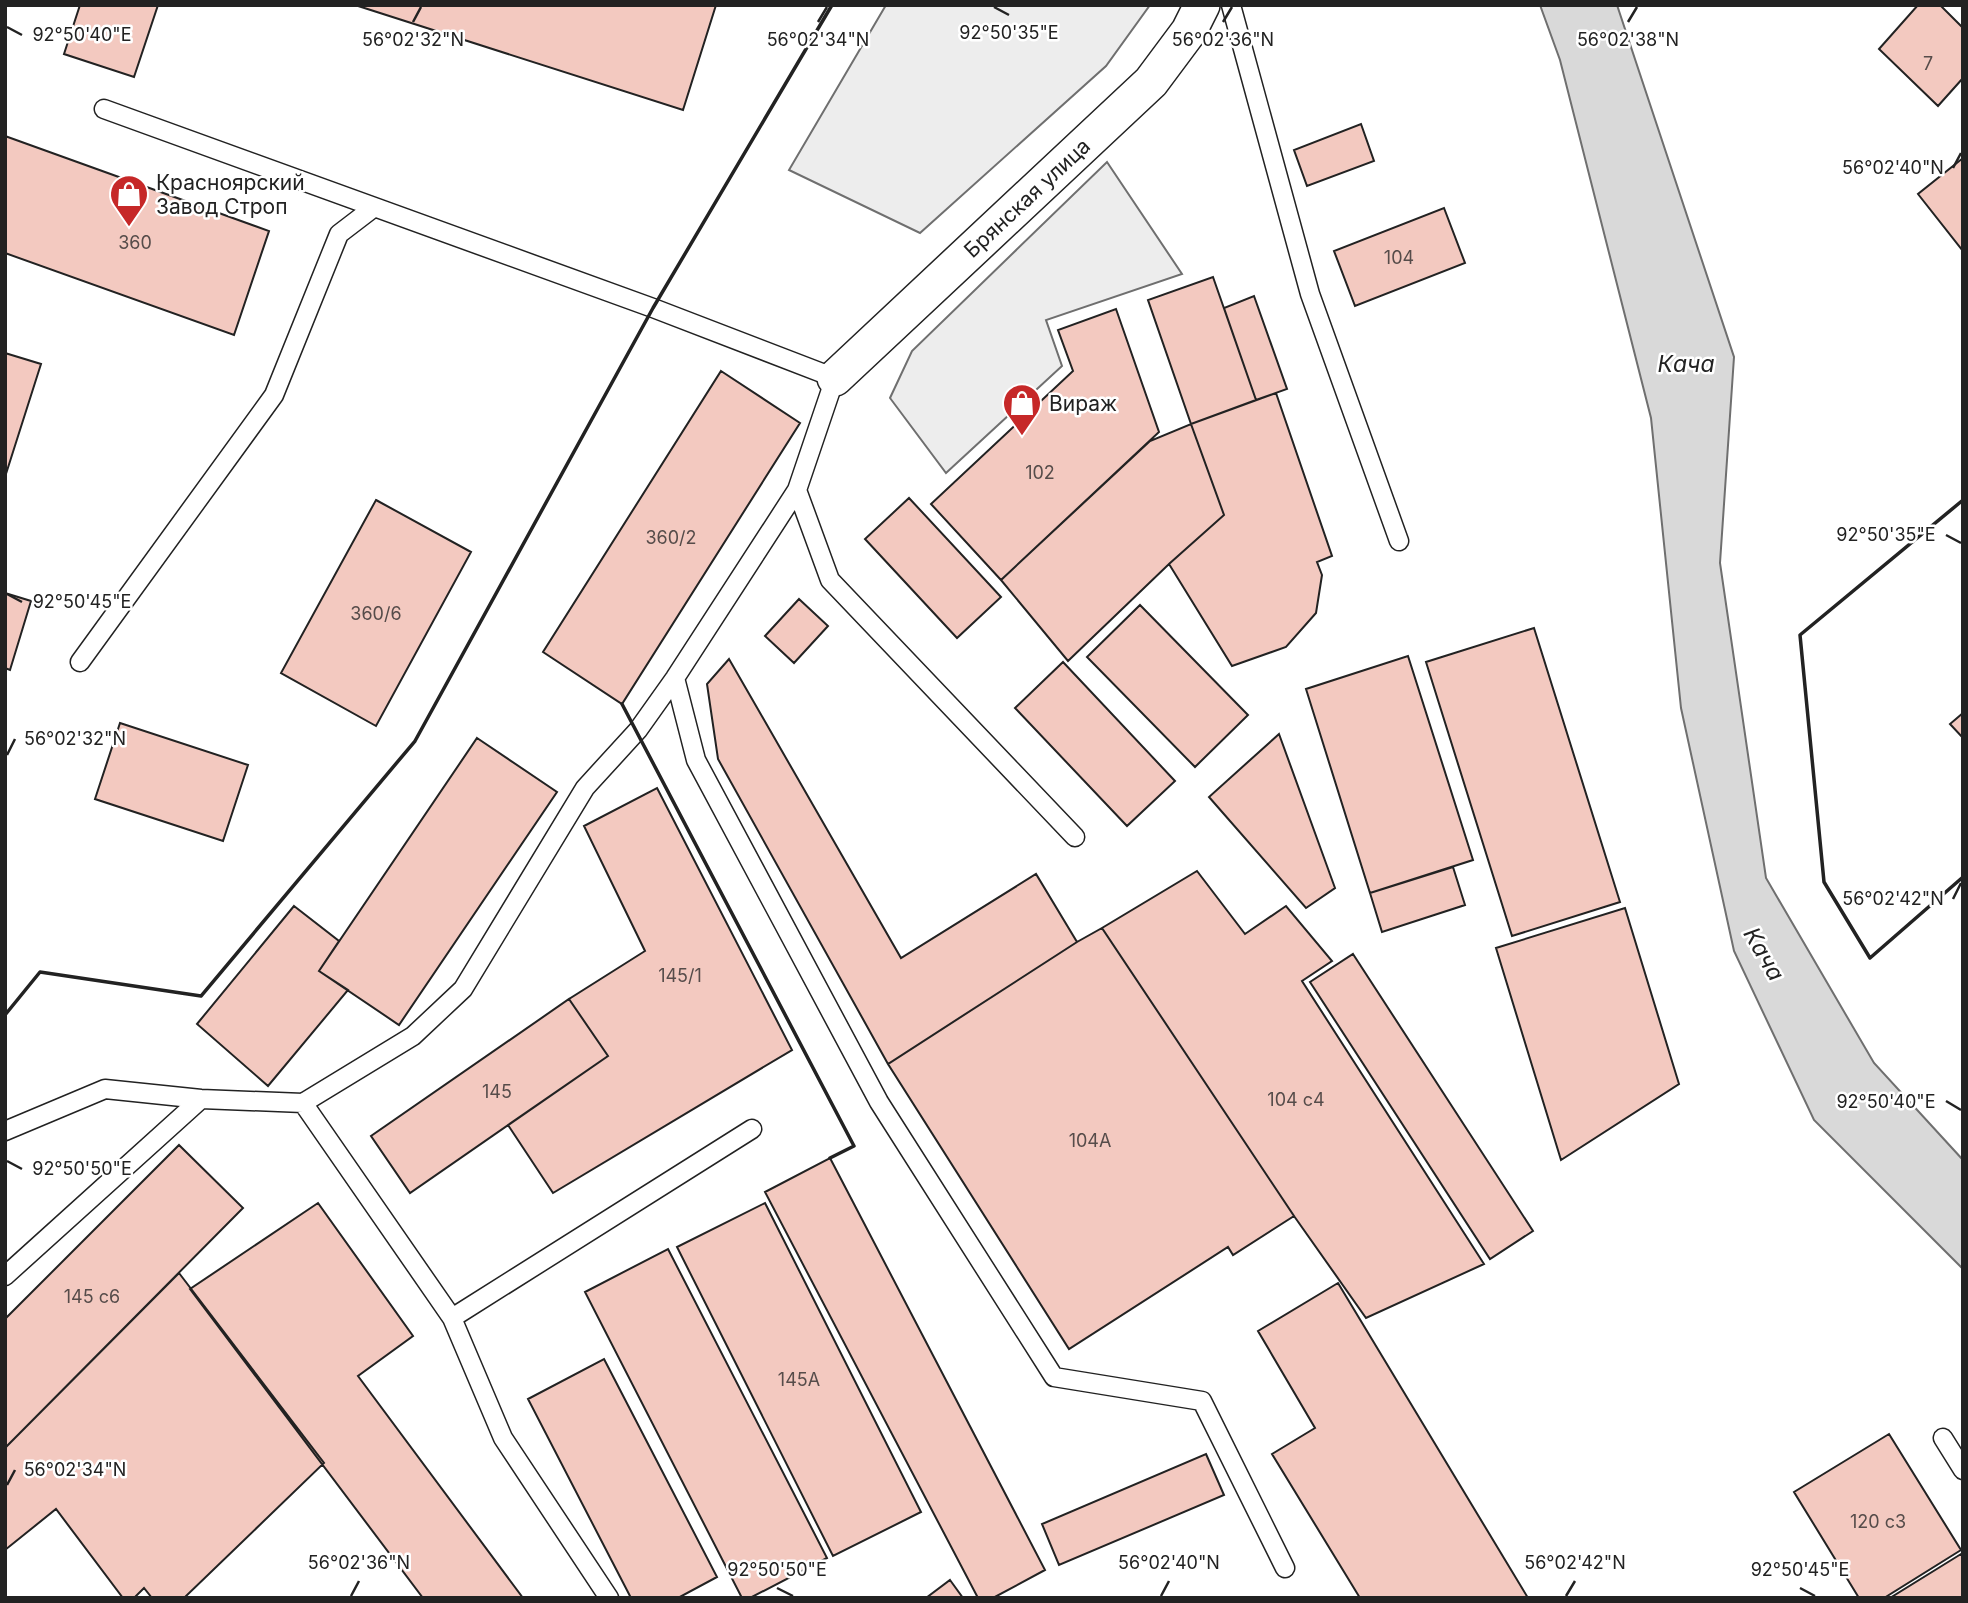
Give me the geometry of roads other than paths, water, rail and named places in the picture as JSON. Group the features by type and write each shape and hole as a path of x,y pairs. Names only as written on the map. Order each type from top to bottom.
{"street":[{"name":"Брянская улица","path":"835,378 1150,82 1189,32 1202,5"}],"lane":[{"path":"1231,5 1310,294 1399,541"},
{"path":"5,1131 105,1089 201,1099 303,1103 413,1037 463,989 585,788 638,730 675,678 797,490 835,378 653,307 104,109"},
{"path":"80,662 274,395 339,234 373,208"},
{"path":"797,490 830,580 1075,836"},
{"path":"675,678 696,760 872,1090 1054,1377 1202,1401 1285,1568"},
{"path":"5,1276 201,1099"},
{"path":"303,1103 452,1318 503,1438 609,1598"},
{"path":"452,1318 752,1129"},
{"path":"1943,1437 1963,1469"}],"water":[{"name":"Кача","path":"1540,5 1617,5 1734,357 1720,563 1766,878 1874,1063 1963,1160 1963,1269 1814,1120 1734,951 1681,708 1651,418 1560,60"}],"place":[{"name":"Красноярский Завод Строп","path":"129,228"},
{"name":"Вираж","path":"1022,437"}]}
